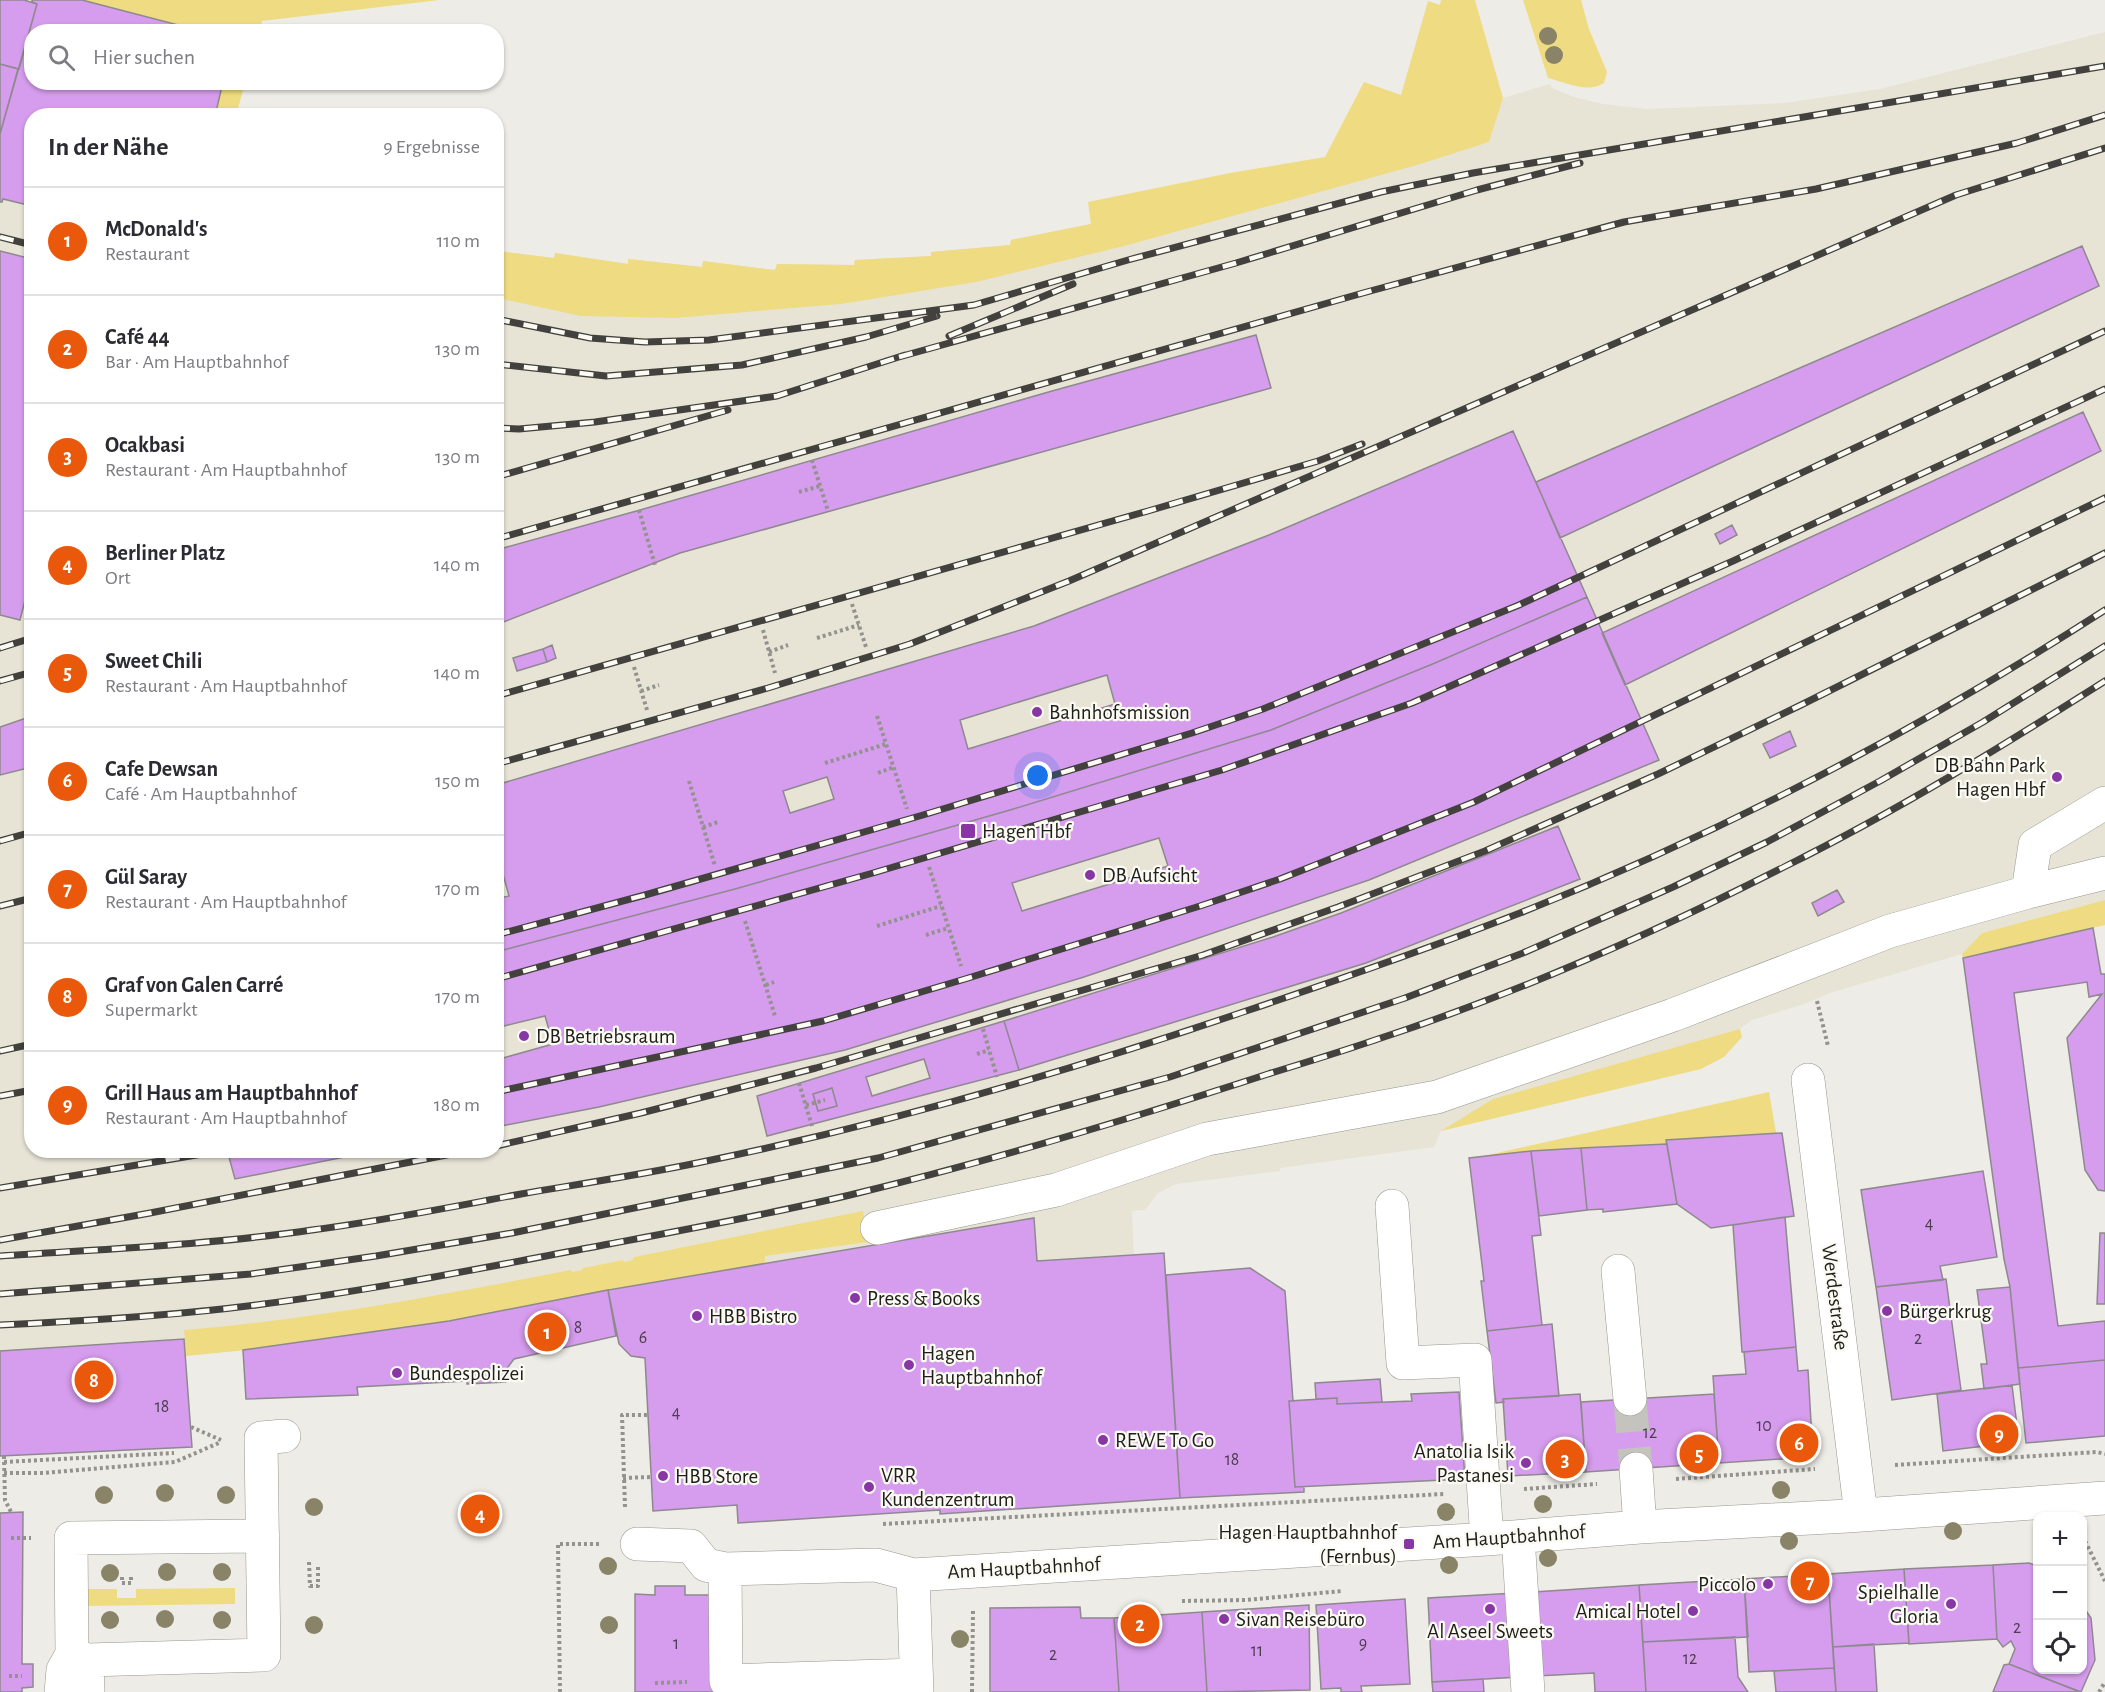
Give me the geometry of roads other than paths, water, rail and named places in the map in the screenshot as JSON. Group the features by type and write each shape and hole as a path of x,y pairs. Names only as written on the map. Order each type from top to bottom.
{"street":[{"path":"2028,892 2035,845 2105,803"},
{"path":"877,1228 1056,1190 1208,1139 1437,1097 1673,1015 1890,931 2105,873"},
{"name":"Werdestraße","path":"1808,1080 1861,1515"},
{"path":"1392,1206 1403,1363 1475,1360 1484,1492 1503,1538 1528,1692"},
{"path":"1618,1271 1630,1398"},
{"path":"61,1692 63,1670 264,1655 261,1438 284,1436"},
{"path":"1637,1475 1640,1527"},
{"name":"Am Hauptbahnhof","path":"725,1569 876,1565 913,1575 2105,1498"},
{"path":"82,1669 71,1538 263,1536"},
{"path":"638,1544 691,1546 706,1565 725,1569 726,1681 916,1683 913,1575"}],"tunnel":[{"path":"1630,1399 1636,1469"}],"railway":[{"path":"504,321 590,338 645,342 709,340 974,305 1128,260 1381,192 1473,173 2105,66"},
{"path":"504,537 1363,293 1624,222 1816,189 2017,143 2105,115"},
{"path":"504,762 768,688 910,644 1069,581 1956,195 2105,148"},
{"path":"899,357 1236,263 1477,190 1580,163"},
{"path":"0,237 24,243"},
{"path":"949,336 1073,284"},
{"path":"504,365 606,376 742,365 866,337 937,316"},
{"path":"504,933 923,815 1263,709 1519,605 2105,331"},
{"path":"504,428 595,422 777,396 905,355"},
{"path":"504,977 873,873 1222,770 1412,703 1733,561 2105,389"},
{"path":"504,475 728,410"},
{"path":"504,694 1148,511 1318,461 1362,444"},
{"path":"504,1090 823,1021 1200,906 1280,879 1474,802 2105,498"},
{"path":"504,1144 641,1113 816,1068 1203,955 1338,907 1485,851 1658,774 2105,553"},
{"path":"0,1256 234,1239 390,1218 653,1172 767,1148 836,1132 1043,1076 1384,964 1596,882 1820,776 1964,696 2105,610"},
{"path":"0,648 24,640"},
{"path":"0,1294 251,1274 512,1233 878,1158 1170,1077 1405,998 1523,953 1673,887 1767,842 1880,781 1983,722 2105,646"},
{"path":"0,681 24,674"},
{"path":"0,1325 128,1318 224,1309 433,1277 820,1202 1008,1154 1112,1123 1428,1022 1584,961 1736,891 1868,823 1988,754 2105,681"},
{"path":"0,841 24,834"},
{"path":"0,906 24,900"},
{"path":"0,1051 24,1046"},
{"path":"0,1096 24,1092"},
{"path":"0,1188 178,1158"},
{"path":"0,1240 431,1158"}],"place":[{"name":"Bahnhofsmission","path":"1037,712"},
{"name":"DB Bahn Park Hagen Hbf","path":"2057,777"},
{"name":"Hagen Hbf","path":"968,831"},
{"name":"DB Aufsicht","path":"1090,875"},
{"name":"DB Betriebsraum","path":"524,1036"},
{"name":"Press & Books","path":"855,1298"},
{"name":"Bürgerkrug","path":"1887,1311"},
{"name":"HBB Bistro","path":"697,1316"},
{"name":"McDonald's","path":"547,1332"},
{"name":"Hagen Hauptbahnhof","path":"909,1365"},
{"name":"Bundespolizei","path":"397,1373"},
{"name":"Graf von Galen Carré","path":"94,1380"},
{"name":"Grill Haus am Hauptbahnhof","path":"1999,1434"},
{"name":"REWE To Go","path":"1103,1440"},
{"name":"Cafe Dewsan","path":"1799,1443"},
{"name":"Sweet Chili","path":"1699,1454"},
{"name":"Ocakbasi","path":"1565,1459"},
{"name":"Anatolia Isik Pastanesi","path":"1526,1463"},
{"name":"HBB Store","path":"663,1476"},
{"name":"VRR Kundenzentrum","path":"869,1487"},
{"name":"Berliner Platz","path":"480,1514"},
{"name":"Hagen Hauptbahnhof (Fernbus)","path":"1409,1544"},
{"name":"Gül Saray","path":"1810,1581"},
{"name":"Piccolo","path":"1768,1584"},
{"name":"Spielhalle Gloria","path":"1951,1604"},
{"name":"Al Aseel Sweets","path":"1490,1609"},
{"name":"Amical Hotel","path":"1693,1611"},
{"name":"Sivan Reisebüro","path":"1224,1619"},
{"name":"Café 44","path":"1140,1624"}]}
